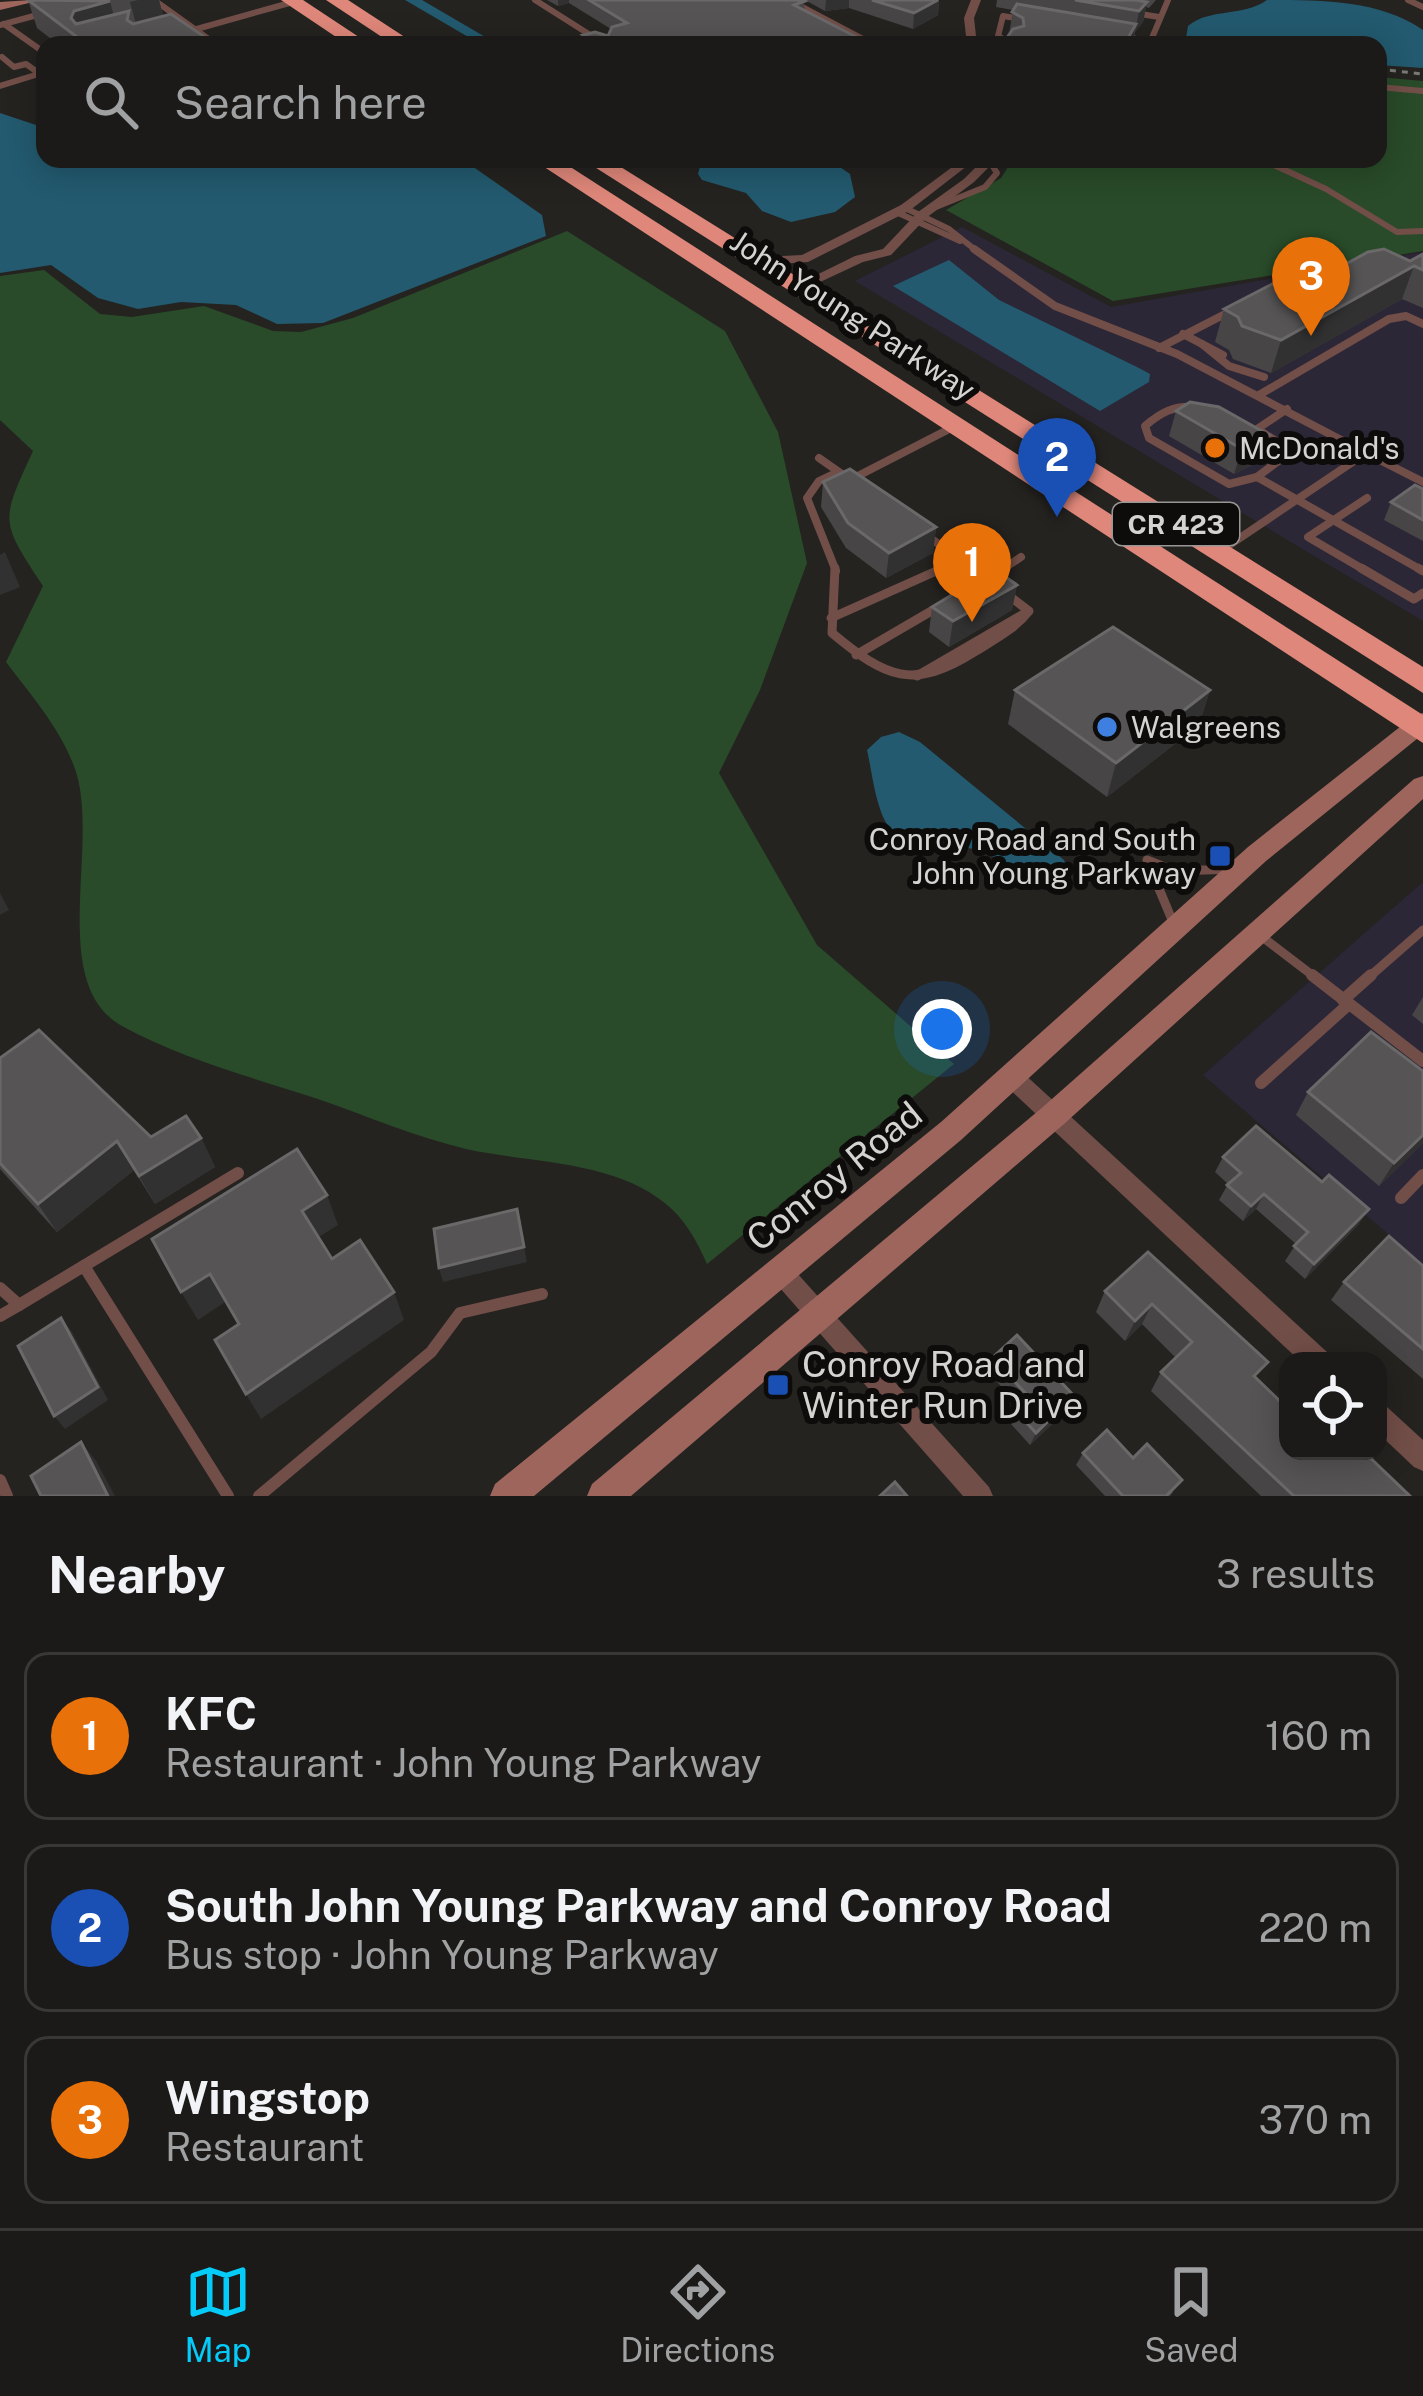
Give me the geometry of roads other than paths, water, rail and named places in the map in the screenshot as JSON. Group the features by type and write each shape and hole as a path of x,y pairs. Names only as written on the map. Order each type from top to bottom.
{"highway":[{"path":"335,0 393,36"},
{"path":"291,1 347,36"},
{"name":"John Young Parkway","path":"557,168 1421,726"},
{"name":"John Young Parkway","path":"607,168 1423,682"},
{"path":"579,182 622,196 770,287 798,287"},
{"path":"755,294 796,296 851,320"}],"main road":[{"path":"0,6 24,0"},
{"name":"Conroy Road","path":"507,1496 1013,1078 1240,869 1421,726"},
{"path":"604,1496 1054,1115 1423,785"}],"street":[{"path":"971,36 969,18 976,0"},
{"path":"760,261 804,259 900,210 958,168"},
{"path":"798,287 859,259 887,252 982,168"},
{"path":"1013,1078 1308,1352"},
{"path":"780,1271 980,1496"},
{"path":"1387,1424 1423,1458"}],"lane":[{"path":"154,0 204,36"},
{"path":"535,0 592,36"},
{"path":"789,0 857,36"},
{"path":"1152,36 1168,0"},
{"path":"1408,0 1423,7"},
{"path":"177,35 291,1"},
{"path":"1116,10 1159,17"},
{"path":"1,24 48,12"},
{"path":"998,36 1003,16 1024,20"},
{"path":"165,23 180,19"},
{"path":"1,24 36,47"},
{"path":"1109,34 1118,36"},
{"path":"2,57 14,67 26,64 36,72"},
{"path":"0,86 36,77"},
{"path":"1387,88 1423,91"},
{"path":"923,216 985,188 996,179 990,168"},
{"path":"1280,168 1397,232 1423,230"},
{"path":"900,210 923,216 970,245 1031,293 1259,395 1423,482"},
{"path":"1160,348 1234,309"},
{"path":"1259,395 1388,319 1406,316 1423,324"},
{"path":"1184,334 1223,355"},
{"path":"1202,344 1214,359 1238,372 1264,377"},
{"path":"1252,371 1277,384"},
{"path":"1208,410 1184,405 1158,414 1145,426 1149,438 1229,484 1257,477 1292,451 1244,425"},
{"path":"1256,429 1287,409"},
{"path":"1158,414 1195,421"},
{"path":"850,481 957,425"},
{"path":"1219,552 1366,453"},
{"path":"819,458 868,494"},
{"path":"838,472 819,481 807,498 837,574 832,633 877,672 913,679 1029,611 923,533"},
{"path":"1257,477 1402,564 1423,571"},
{"path":"1367,498 1308,537 1414,599 1423,592"},
{"path":"968,590 1022,557"},
{"path":"831,618 869,598 914,586 960,559"},
{"path":"856,656 949,601"},
{"path":"1175,928 1147,860 1174,871 1240,869"},
{"path":"1261,1083 1423,930"},
{"path":"1255,932 1423,1061"},
{"path":"0,1316 238,1173"},
{"path":"1401,1198 1423,1175"},
{"path":"84,1266 228,1496"},
{"path":"0,1288 19,1305"},
{"path":"259,1496 431,1352 460,1313 542,1294"},
{"path":"0,1480 7,1496"}],"water":[{"path":"1267,0 1309,0 1388,13 1423,30 1423,68 1387,66 1387,36 1186,36 1188,26 1196,20"},
{"path":"0,113 36,125 36,168 475,168 542,215 546,236 323,323 277,324 236,305 181,302 138,309 98,298 51,265 0,273"},
{"path":"700,168 841,168 850,174 855,197 835,212 791,222 762,211 746,193 702,180"},
{"path":"949,260 999,300 1150,374 1149,382 1100,411 893,286"},
{"path":"899,732 920,742 1064,860 1068,870 1064,875 1053,884 1038,885 981,851 917,845 898,837 880,809 867,750 881,737"}],"waterway":[{"path":"412,0 476,36"}],"place":[{"name":"Wingstop","path":"1311,336"},
{"name":"McDonald's","path":"1215,448"},
{"name":"South John Young Parkway and Conroy Road","path":"1057,517"},
{"name":"KFC","path":"972,622"},
{"name":"Walgreens","path":"1107,727"},
{"name":"Conroy Road and South John Young Parkway","path":"1220,856"},
{"name":"Conroy Road and Winter Run Drive","path":"778,1385"}]}
